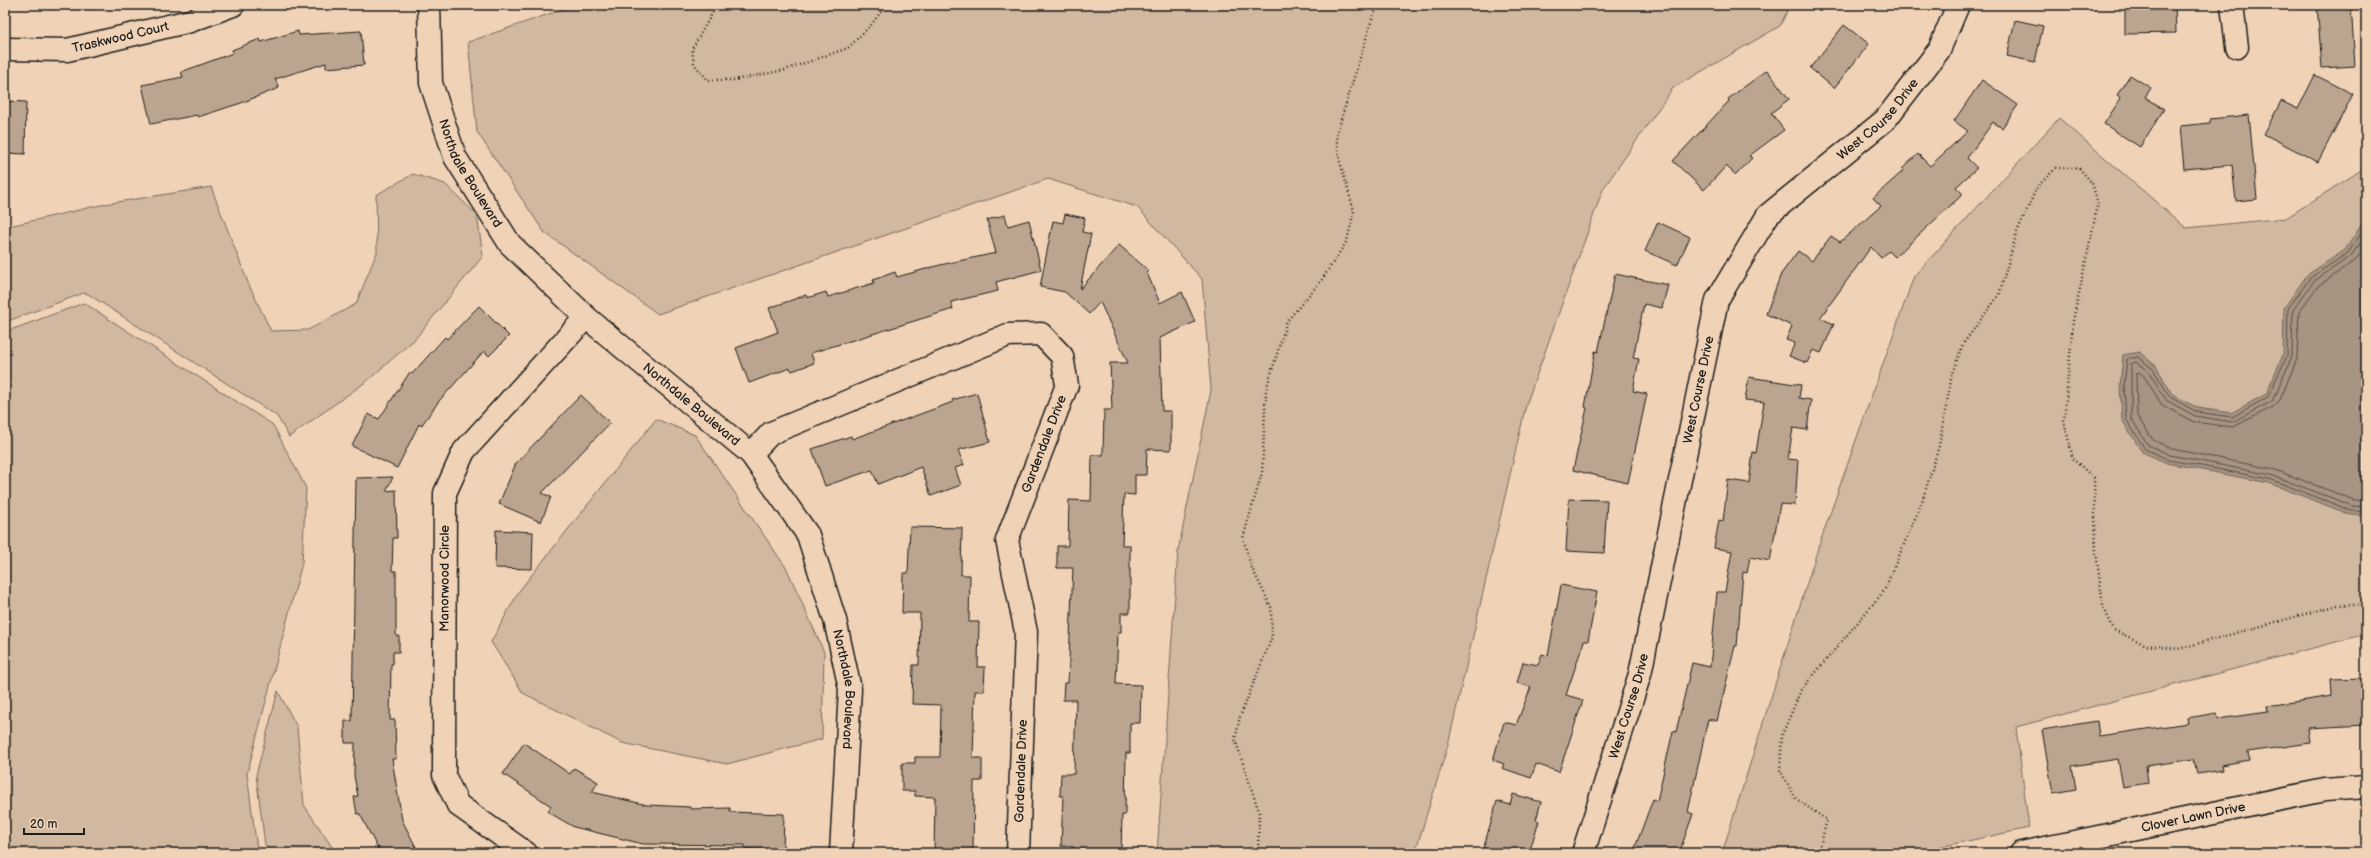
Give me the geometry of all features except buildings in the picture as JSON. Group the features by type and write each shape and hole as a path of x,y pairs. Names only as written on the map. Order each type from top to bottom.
{"street":[{"name":"Traskwood Court","path":"5,49 66,50 190,21 233,5"},
{"name":"Northdale Boulevard","path":"428,5 432,83 455,157 510,244 586,317 751,454 808,535 835,620 850,690 841,853"},
{"name":"West Course Drive","path":"1583,853 1640,674 1717,300 1768,215 1885,120 1939,50 1958,5"},
{"path":"2232,5 2237,48"},
{"name":"Manorwood Circle","path":"526,853 458,805 444,775 445,493 464,451 586,317"},
{"name":"Gardendale Drive","path":"751,454 771,433 1008,335 1041,334 1062,356 1067,385 1007,540 1026,632 1018,853"},
{"name":"Clover Lawn Drive","path":"2021,853 2325,790 2366,787"}],"path":[{"path":"717,5 692,49 694,64 708,80 734,80 785,70 848,48 871,25 886,5"},
{"path":"1258,853 1258,812 1235,739 1240,718 1272,636 1271,607 1251,566 1244,538 1262,473 1266,390 1287,321 1320,281 1347,241 1354,211 1340,162 1336,136 1373,16 1379,5"},
{"path":"1818,853 1827,820 1796,799 1780,770 1782,735 1801,690 1884,591 1922,502 1939,446 1952,374 1963,344 1999,295 2016,232 2037,187 2056,168 2078,168 2092,183 2098,204 2073,321 2064,421 2073,459 2094,478 2096,552 2103,606 2114,630 2146,644 2178,648 2338,605 2366,605"}],"shaded area":[{"path":"575,5 1790,5 1780,26 1673,88 1603,189 1526,405 1448,745 1415,853 1157,853 1178,551 1211,390 1202,279 1137,207 1048,179 658,314 544,232 477,132 468,42"},
{"path":"2059,118 2186,228 2286,218 2366,167 2366,634 2016,727 2029,828 1911,853 1722,853 1819,545 1914,276"},
{"path":"413,174 445,184 477,215 483,256 415,339 367,381 289,437 277,416 88,294 84,293 5,322 5,227 105,204 211,187 249,285 271,331 308,330 356,304 377,252 376,195"},
{"path":"84,303 273,425 306,488 302,563 247,774 257,849 260,853 5,853 5,332"},
{"path":"656,419 695,435 787,569 824,652 822,739 727,764 622,743 523,693 491,642 519,591"},
{"path":"278,691 297,727 304,805 336,853 272,853 265,845 256,775"}],"water":[{"path":"2366,218 2366,516 2351,515 2269,483 2167,463 2142,452 2122,420 2120,386 2123,355 2139,352 2156,366 2172,394 2198,408 2231,413 2266,394 2283,355 2284,308 2307,275 2345,250"}]}
